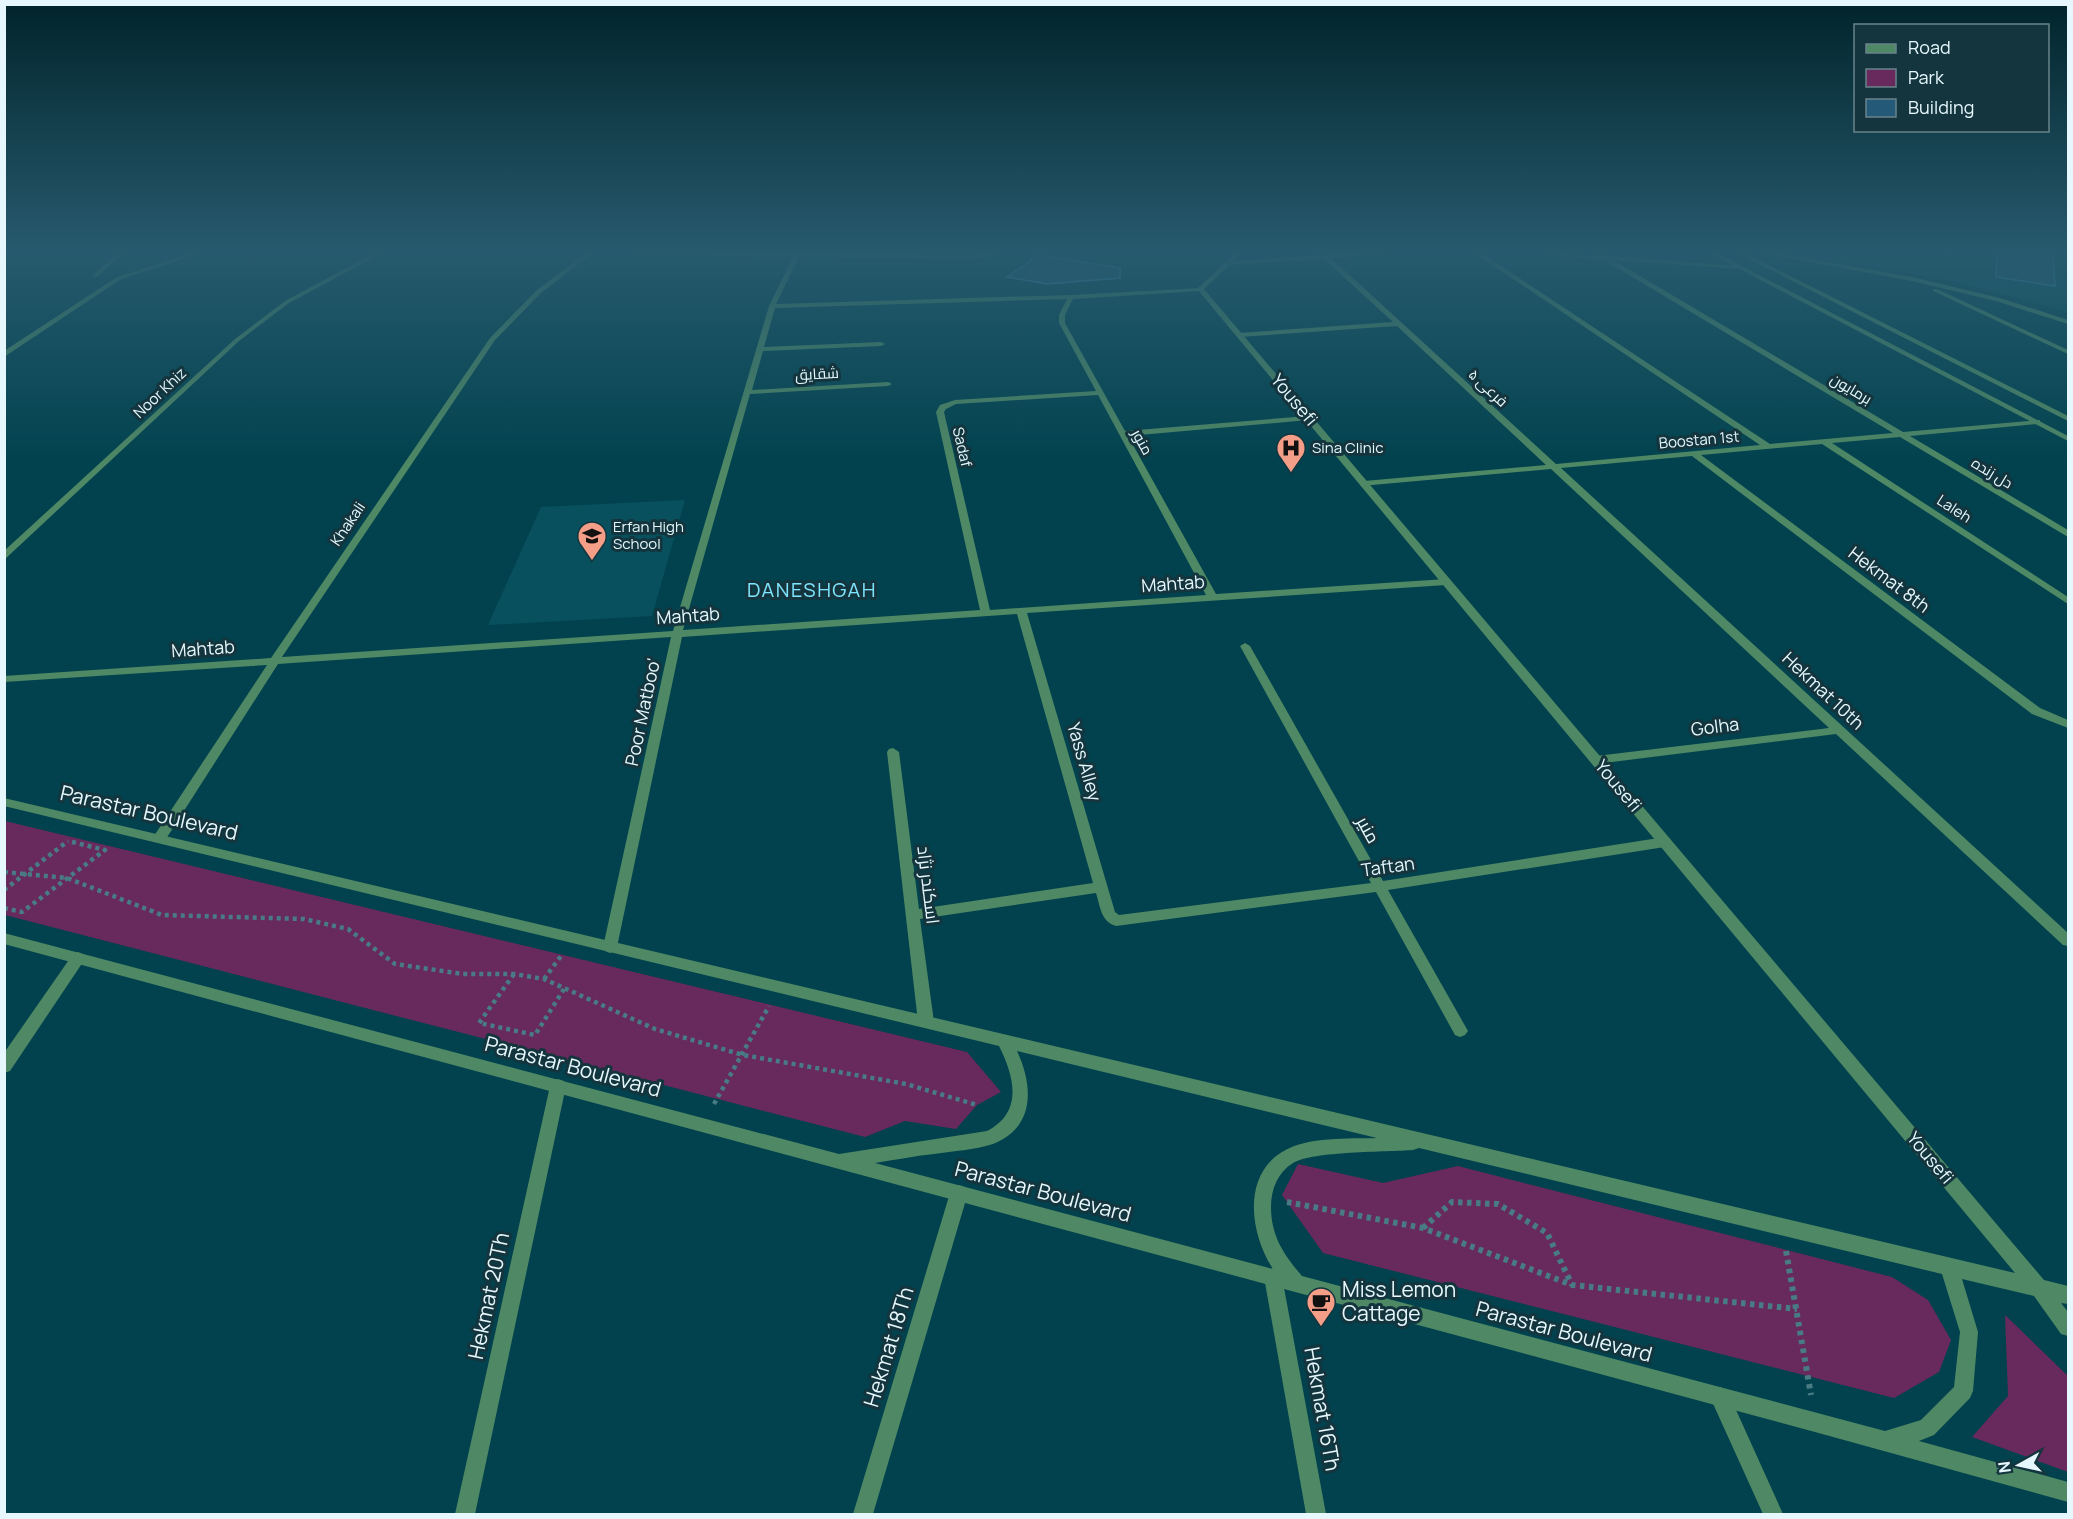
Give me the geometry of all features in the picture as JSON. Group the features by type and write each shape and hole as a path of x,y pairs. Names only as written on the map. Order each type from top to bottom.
{"street":[{"path":"4,355 52,323"},
{"name":"Noor Khiz","path":"4,557 237,340 260,323"},
{"name":"Khakali","path":"159,839 275,660 492,339 505,323"},
{"name":"Poor Matboo'","path":"610,947 677,634 767,323"},
{"name":"منور","path":"1062,323 1213,598"},
{"name":"Yousefi","path":"1229,323 2039,1288 2068,1327"},
{"path":"1583,323 1769,447"},
{"name":"برمایون","path":"1714,323 1902,435"},
{"path":"1845,323 2068,439"},
{"path":"1877,323 2068,419"},
{"path":"2006,323 2068,352"},
{"path":"1239,335 1399,324"},
{"name":"فرعی ۵","path":"1399,324 1554,467"},
{"path":"1874,338 1903,336"},
{"path":"760,349 881,344"},
{"name":"شقایق","path":"748,392 888,384"},
{"name":"Sadaf","path":"986,613 940,412 943,406 955,402 1101,393"},
{"path":"1122,434 1308,418"},
{"name":"Boostan 1st","path":"1364,484 2037,422"},
{"name":"دل زنده","path":"1902,435 2068,534"},
{"name":"Laleh","path":"1824,442 2068,601"},
{"name":"Hekmat 8th","path":"1694,454 2036,711 2068,724"},
{"name":"Hekmat 10th","path":"1554,467 2066,936"},
{"name":"Mahtab","path":"4,679 1446,582"},
{"name":"Yass Alley","path":"1021,611 1109,914 1116,921"},
{"name":"منیر","path":"1245,646 1460,1031"},
{"name":"Golha","path":"1596,760 1840,730"},
{"name":"اسکندر نژاد","path":"892,752 926,1022"},
{"name":"Parastar Boulevard","path":"4,802 2068,1295"},
{"name":"Taftan","path":"1116,921 1379,887 1665,842"},
{"path":"913,915 1101,887"},
{"name":"Parastar Boulevard","path":"4,938 1815,1422 2068,1492"},
{"path":"4,1066 78,958"},
{"path":"839,1161 966,1142 996,1135 1013,1120 1020,1103 1022,1087 1020,1071 1004,1041"},
{"name":"Hekmat 20Th","path":"465,1515 558,1086"},
{"path":"1297,1284 1280,1264 1268,1242 1262,1220 1262,1198 1268,1178 1280,1162 1301,1152 1426,1142"},
{"name":"Hekmat 18Th","path":"863,1515 959,1193"},
{"path":"1885,1441 1927,1428 1963,1391 1969,1332 1949,1267"},
{"name":"Hekmat 16Th","path":"1273,1277 1316,1515"},
{"path":"1720,1397 1773,1515"}],"path":[{"path":"4,890 92,823"},
{"path":"4,908 22,912 105,850 68,841"},
{"path":"4,872 67,878 162,915 304,919 348,929 394,964 463,974 514,974 544,979 655,1029 743,1055 906,1084 977,1105"},
{"path":"514,974 479,1023 535,1035 564,989"},
{"path":"702,1125 779,987"},
{"path":"1262,1198 1423,1228 1572,1285 1797,1309"},
{"path":"1423,1228 1452,1202 1498,1204 1547,1233 1572,1285"},
{"path":"1781,1227 1815,1422"}],"shaded area":[{"name":"Erfan High School","path":"685,500 652,616 488,625 541,507"}],"green space":[{"path":"5,821 967,1052 1001,1092 977,1105 956,1129 905,1121 865,1137 5,915"},
{"path":"1298,1164 1383,1183 1458,1166 1892,1277 1928,1300 1951,1340 1939,1372 1894,1398 1323,1253 1282,1195"},
{"path":"2005,1315 2068,1376 2068,1472 1972,1437 2008,1396"}],"place":[{"name":"Sina Clinic","path":"1291,474"},
{"name":"Erfan High School","path":"592,562"},
{"name":"Miss Lemon Cattage","path":"1321,1328"}],"district":[{"name":"DANESHGAH","path":"812,590"}]}
